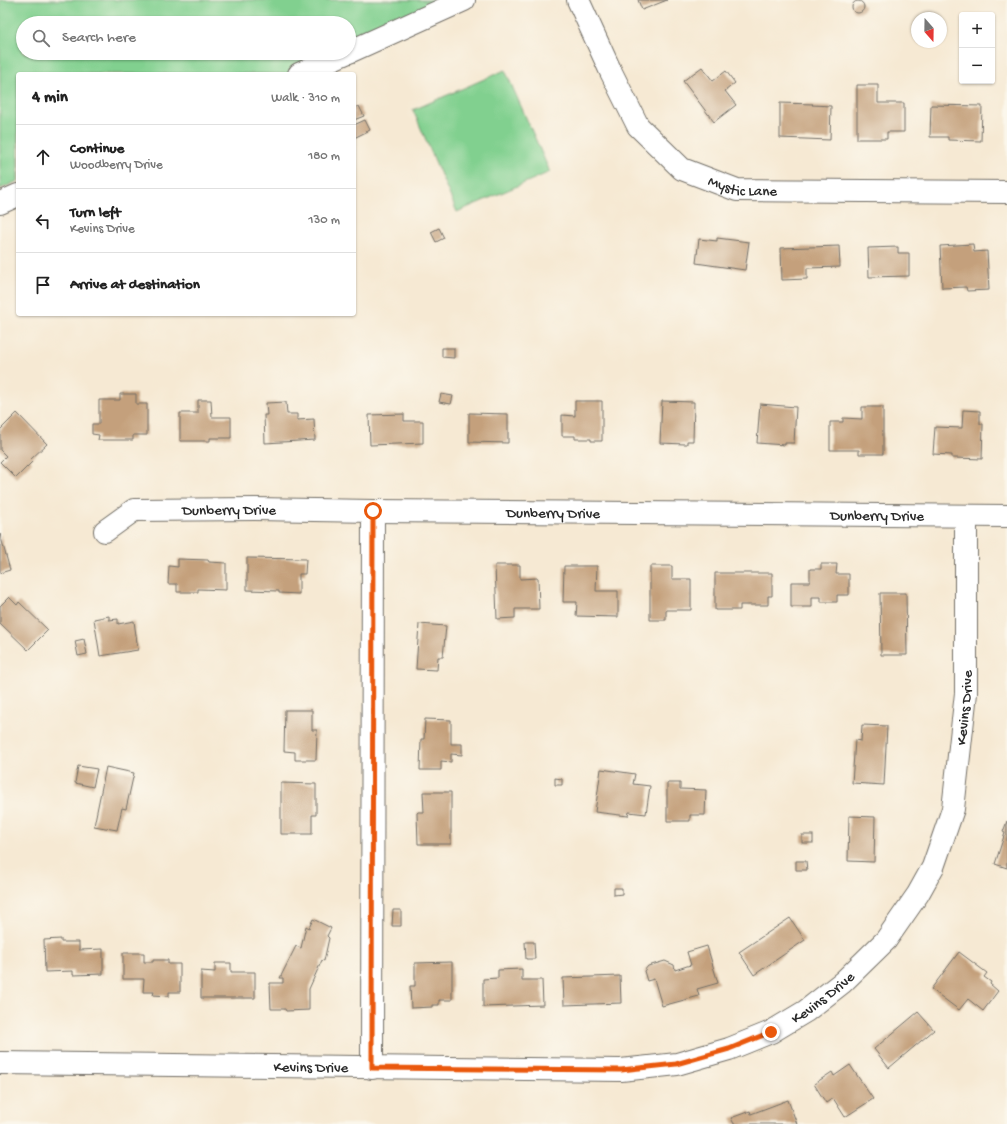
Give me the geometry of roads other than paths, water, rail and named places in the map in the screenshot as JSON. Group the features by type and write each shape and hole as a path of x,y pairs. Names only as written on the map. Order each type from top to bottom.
{"street":[{"path":"356,49 464,0"},
{"name":"Mystic Lane","path":"578,0 638,126 682,169 737,190 1007,192"},
{"path":"303,72 330,60"},
{"path":"0,203 16,196"},
{"name":"Dunberry Drive","path":"105,530 134,510 255,509 1007,516"},
{"path":"372,1068 373,511"},
{"name":"Kevins Drive","path":"0,1064 621,1070 676,1064 729,1049 771,1032 806,1011 843,982 886,940 918,894 933,867 953,809 966,693 966,516"}]}
